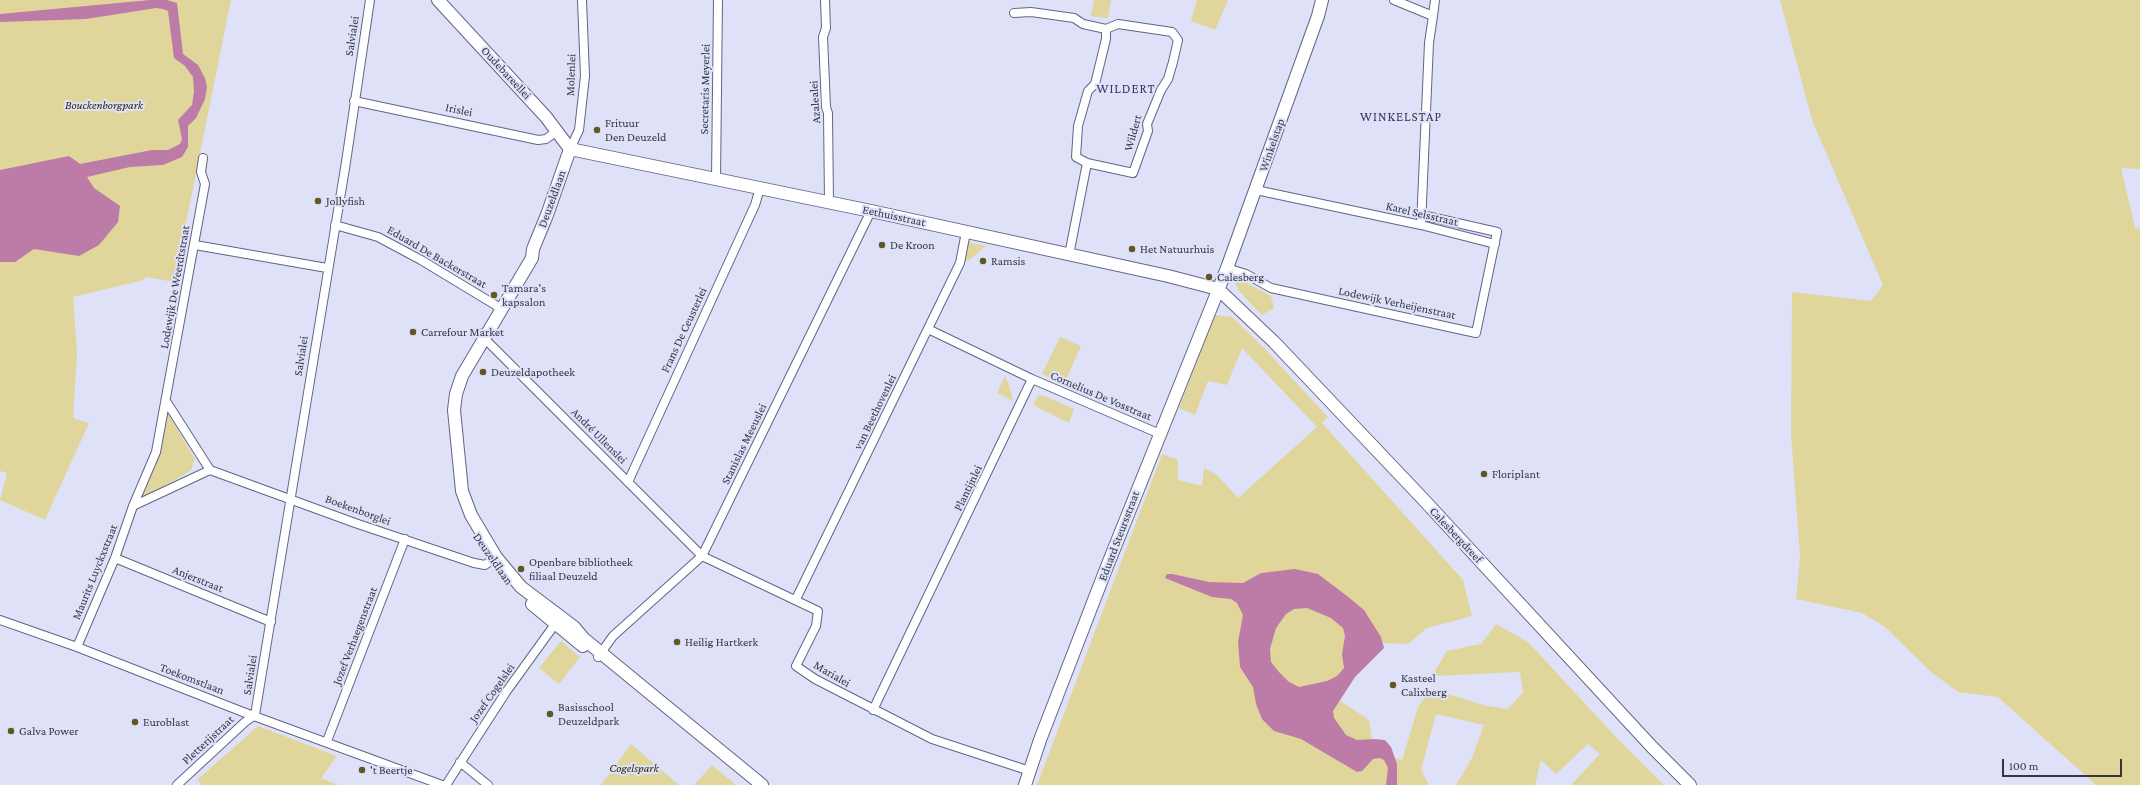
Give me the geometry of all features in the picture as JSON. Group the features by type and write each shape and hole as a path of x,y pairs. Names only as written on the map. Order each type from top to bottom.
{"street":[{"name":"Salvialei","path":"255,715 292,498 370,0"},
{"name":"Oudebareellei","path":"438,0 546,117 570,149"},
{"name":"Molenlei","path":"570,149 579,130 584,76 582,0"},
{"name":"Secretaris Meyerlei","path":"716,179 718,0"},
{"name":"Azalealei","path":"825,0 826,28 823,37 826,107 828,120 829,202"},
{"name":"Winkelstap","path":"1218,289 1228,268 1318,16 1322,0"},
{"path":"1394,0 1434,16"},
{"path":"1421,225 1429,43 1434,16 1435,0"},
{"name":"Wildert","path":"1014,13 1031,12 1074,18 1083,24 1106,29 1118,24 1172,32 1178,40 1168,79 1161,90 1147,124 1148,131 1134,173 1087,163"},
{"path":"1069,255 1087,163 1076,157 1078,126 1088,91 1095,84 1106,39 1106,29"},
{"name":"Irislei","path":"354,101 538,140 546,139 557,131"},
{"name":"Eethuisstraat","path":"570,149 871,211 1168,276 1218,289"},
{"name":"Deuzeldlaan","path":"570,149 533,249 532,258 498,307 453,380 447,401 455,494 465,517 513,589 558,620 752,785"},
{"name":"Lodewijk De Weerdtstraat","path":"133,506 156,452 205,184 201,172 204,158"},
{"name":"Frans De Ceusterlei","path":"628,482 755,205 760,188"},
{"name":"Karel Selsstraat","path":"1256,190 1421,225 1495,244 1497,232 1422,215"},
{"name":"Stanislas Meeuslei","path":"599,655 613,636 702,556 871,211"},
{"name":"Eduard De Backerstraat","path":"335,225 378,238 421,260 498,307"},
{"name":"van Beethovenlei","path":"796,599 960,263 966,232"},
{"name":"Lodewijk Verheijenstraat","path":"1228,268 1246,274 1271,288 1476,333 1495,244"},
{"path":"195,245 327,268"},
{"name":"Eduard Steursstraat","path":"1025,785 1043,733 1218,289"},
{"name":"Calesbergdreef","path":"1218,289 1274,342 1423,499 1652,747 1690,785"},
{"path":"928,329 1032,379"},
{"name":"André Ullenslei","path":"481,335 702,556"},
{"name":"Cornelius De Vosstraat","path":"1032,379 1160,434"},
{"name":"Plantijnlei","path":"873,710 1032,379"},
{"path":"133,506 210,470 166,401"},
{"name":"Boekenborglei","path":"210,470 474,564 485,565 493,559"},
{"name":"Maurits Luyckxstraat","path":"77,647 115,558 133,506"},
{"name":"Jozef Verhaegenstraat","path":"327,741 405,539"},
{"name":"Marialei","path":"702,556 796,599 818,611 816,626 796,666 815,679 932,739 1030,771"},
{"name":"Anjerstraat","path":"115,558 271,622"},
{"name":"Toekomstlaan","path":"0,620 77,647 442,785"},
{"name":"Jozef Cogelslei","path":"446,785 506,692 558,620"},
{"name":"Deuzeldlaan","path":"599,655 762,785"},
{"name":"Pletterijstraat","path":"177,785 244,722 255,715"},
{"path":"460,762 488,785"}],"green space":[{"name":"Bouckenborgpark","path":"0,0 231,0 174,282 147,277 140,281 73,297 77,352 73,418 89,423 45,520 0,500 7,473 0,471"},
{"path":"1094,0 1111,0 1108,18 1091,16"},
{"path":"1197,0 1228,0 1215,30 1191,21"},
{"path":"1780,0 2140,0 2140,169 2121,168 2135,228 2140,229 2140,785 2096,785 1998,697 1958,692 1931,672 1885,627 1862,613 1796,599 1800,557 1791,433 1792,292 1871,301 1883,285 1812,120"},
{"path":"967,242 986,246 968,261 963,260"},
{"path":"1239,279 1271,296 1274,308 1262,315 1239,291 1235,284"},
{"path":"1214,315 1232,317 1262,346 1328,417 1322,423 1463,580 1472,616 1427,628 1408,644 1375,643 1330,694 1369,720 1374,753 1402,760 1418,707 1431,689 1487,706 1508,709 1523,692 1520,672 1432,676 1447,651 1481,644 1496,624 1528,642 1615,736 1664,785 1571,785 1600,754 1588,744 1556,774 1541,760 1535,785 1456,785 1472,758 1484,725 1436,714 1421,770 1429,785 1037,785 1162,454 1178,460 1178,480 1202,486 1204,468 1217,475 1238,498 1317,427 1242,348 1227,385 1208,381 1195,415 1179,408"},
{"path":"1060,337 1081,346 1064,384 1042,374"},
{"path":"1005,376 1010,388 1013,401 997,393"},
{"path":"1042,395 1074,409 1069,423 1033,405 1038,396"},
{"path":"166,410 195,459 191,470 147,497 139,495"},
{"path":"561,641 580,657 559,684 539,668"},
{"path":"258,726 337,756 321,778 338,785 202,785 197,780"},
{"name":"Cogelspark","path":"631,744 679,785 601,785"},
{"path":"712,765 736,785 694,785"}],"shaded area":[{"path":"150,0 167,0 177,3 183,54 198,65 205,78 207,87 205,99 196,118 188,126 188,147 182,157 163,165 130,167 87,177 94,188 120,206 118,222 99,245 79,256 34,249 15,262 0,262 0,170 69,156 80,164 152,150 168,150 180,144 182,139 178,120 192,105 194,92 193,77 185,66 174,58 168,11 156,8 86,19 0,22 0,14"},
{"path":"1295,569 1318,574 1364,610 1381,637 1384,648 1355,677 1333,711 1334,718 1346,735 1357,740 1385,740 1391,747 1397,764 1397,785 1386,785 1388,768 1384,760 1380,758 1373,759 1362,771 1357,772 1301,739 1274,731 1262,719 1256,704 1253,687 1240,667 1238,642 1243,615 1237,603 1231,599 1212,597 1165,578 1167,574 1172,574 1209,582 1243,583 1261,573","holes":["1307,608 1331,618 1343,628 1345,636 1342,654 1344,668 1337,676 1327,681 1299,687 1289,682 1271,662 1270,649 1276,628 1286,614 1294,609"]}],"place":[{"name":"Frituur Den Deuzeld","path":"597,130"},
{"name":"Jollyfish","path":"318,201"},
{"name":"De Kroon","path":"882,245"},
{"name":"Het Natuurhuis","path":"1132,249"},
{"name":"Ramsis","path":"983,261"},
{"name":"Calesberg","path":"1209,277"},
{"name":"Tamara's kapsalon","path":"494,295"},
{"name":"Carrefour Market","path":"413,332"},
{"name":"Deuzeldapotheek","path":"483,372"},
{"name":"Floriplant","path":"1484,474"},
{"name":"Openbare bibliotheek filiaal Deuzeld","path":"521,569"},
{"name":"Heilig Hartkerk","path":"677,642"},
{"name":"Kasteel Calixberg","path":"1393,685"},
{"name":"Basisschool Deuzeldpark","path":"550,714"},
{"name":"Euroblast","path":"135,722"},
{"name":"Galva Power","path":"11,731"},
{"name":"'t Beertje","path":"362,770"}],"district":[{"name":"WILDERT","path":"1126,89"},
{"name":"WINKELSTAP","path":"1401,117"}]}
